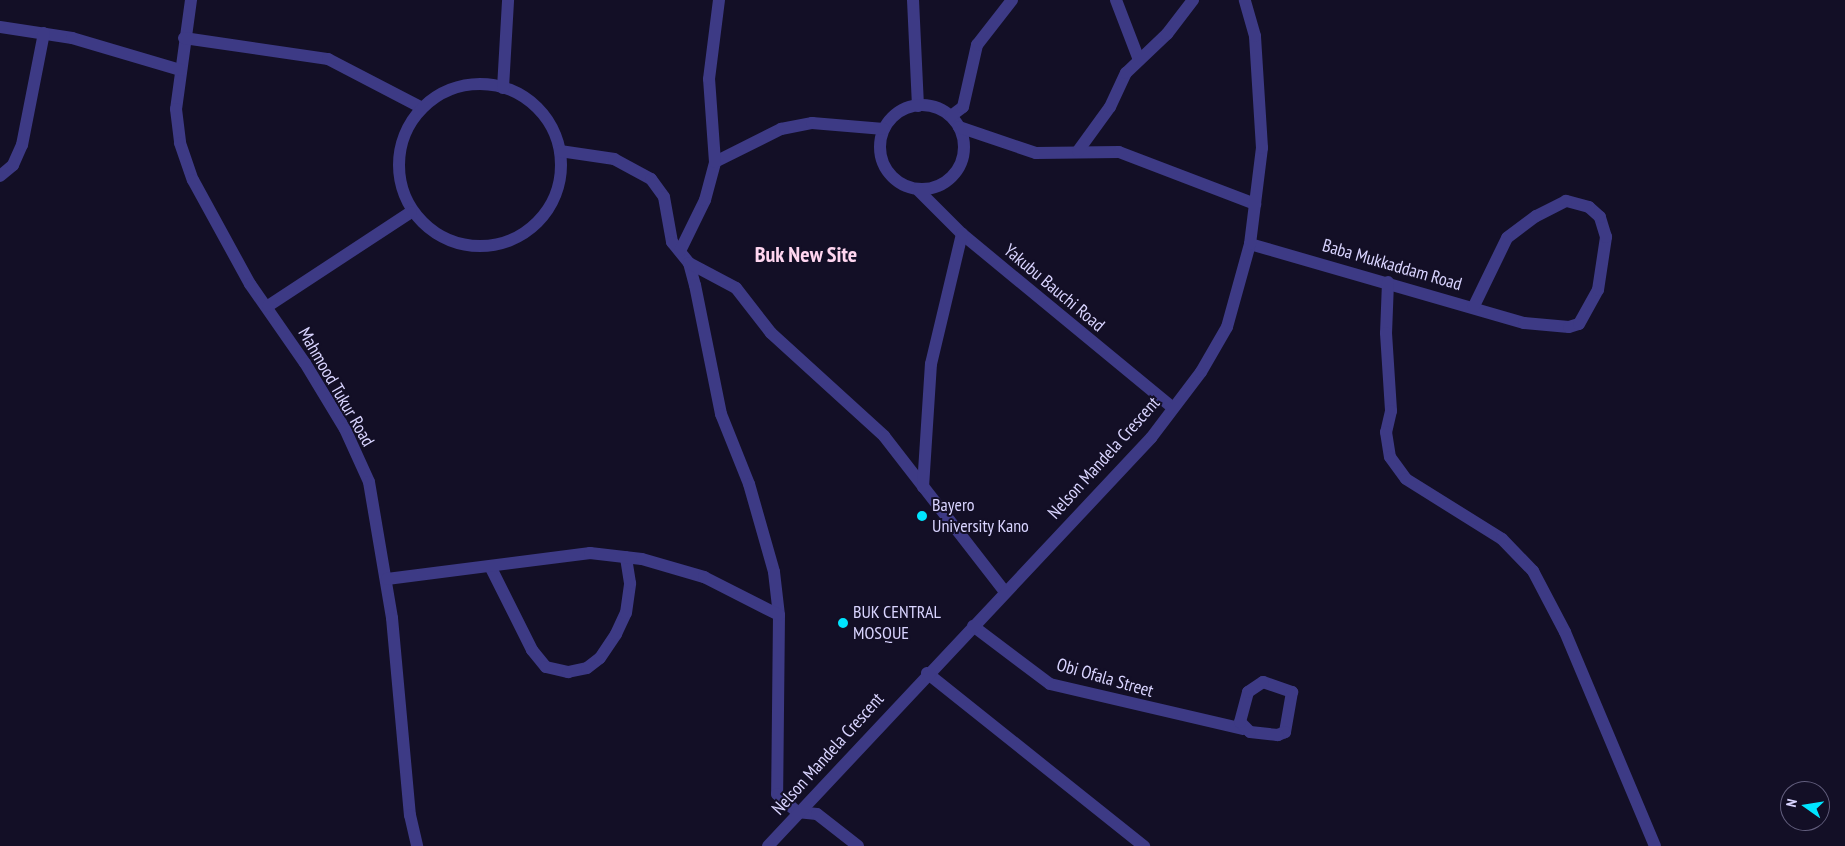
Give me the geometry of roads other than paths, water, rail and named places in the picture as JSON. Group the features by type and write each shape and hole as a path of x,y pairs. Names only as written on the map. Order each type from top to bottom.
{"street":[{"name":"Mahmood Tukur Road","path":"191,0 184,38 176,109 180,143 192,180 250,284 268,306 345,429 369,482 387,579 417,846"},
{"path":"503,88 508,0"},
{"path":"680,251 705,200 716,162 709,79 719,0"},
{"path":"913,0 918,106"},
{"path":"1012,0 977,45 963,106 955,122 964,153 957,171 942,184 917,190 893,178 886,168 881,142 884,129 902,110 918,106 940,109 955,122 1036,153 1119,152 1255,204"},
{"path":"1116,0 1139,60"},
{"path":"1078,151 1110,107 1126,73 1194,0"},
{"name":"Nelson Mandela Crescent","path":"768,846 797,812 1005,592 1174,408 1227,327 1250,244 1262,148 1260,88 1255,36 1245,0"},
{"path":"0,27 44,33 180,70"},
{"path":"0,176 13,165 22,145 44,33"},
{"path":"184,38 328,59 422,108"},
{"path":"466,84 503,88 536,106 552,127 560,151 560,177 553,201 538,222 518,237 494,246 468,246 444,238 411,212 400,179 399,154 407,129 422,108 442,93 466,84"},
{"path":"716,162 781,129 812,123 884,129"},
{"path":"560,151 614,159 651,179 664,197 670,236 689,263 721,414 749,484 774,572 779,615 774,768 776,794 797,812 817,814 858,846"},
{"name":"Yakubu Bauchi Road","path":"917,190 962,234 1174,408"},
{"name":"Baba Mukkaddam Road","path":"1250,244 1474,306 1524,323 1568,327 1579,324 1588,313 1605,263 1606,237 1600,217 1589,207 1566,202 1507,238 1474,306"},
{"path":"268,306 411,212"},
{"path":"923,486 931,364 962,234"},
{"path":"689,263 736,288 771,333 884,436 1005,592"},
{"path":"1388,282 1386,333 1391,411 1386,432 1390,458 1406,479 1502,538 1533,571 1564,632 1655,846"},
{"path":"387,579 491,568 590,553 626,557 704,577 779,615"},
{"path":"491,568 532,650 546,667 568,672 586,668 600,658 616,634 626,614 630,583 626,557"},
{"name":"Obi Ofala Street","path":"973,626 1050,684 1243,729"},
{"path":"927,673 1144,846"},
{"path":"1274,683 1292,692 1285,732 1269,736 1243,729 1245,699 1254,685 1274,683"}],"place":[{"name":"Bayero University Kano","path":"922,516"},
{"name":"BUK CENTRAL MOSQUE","path":"843,623"}],"district":[{"name":"Buk New Site","path":"806,255"}]}
